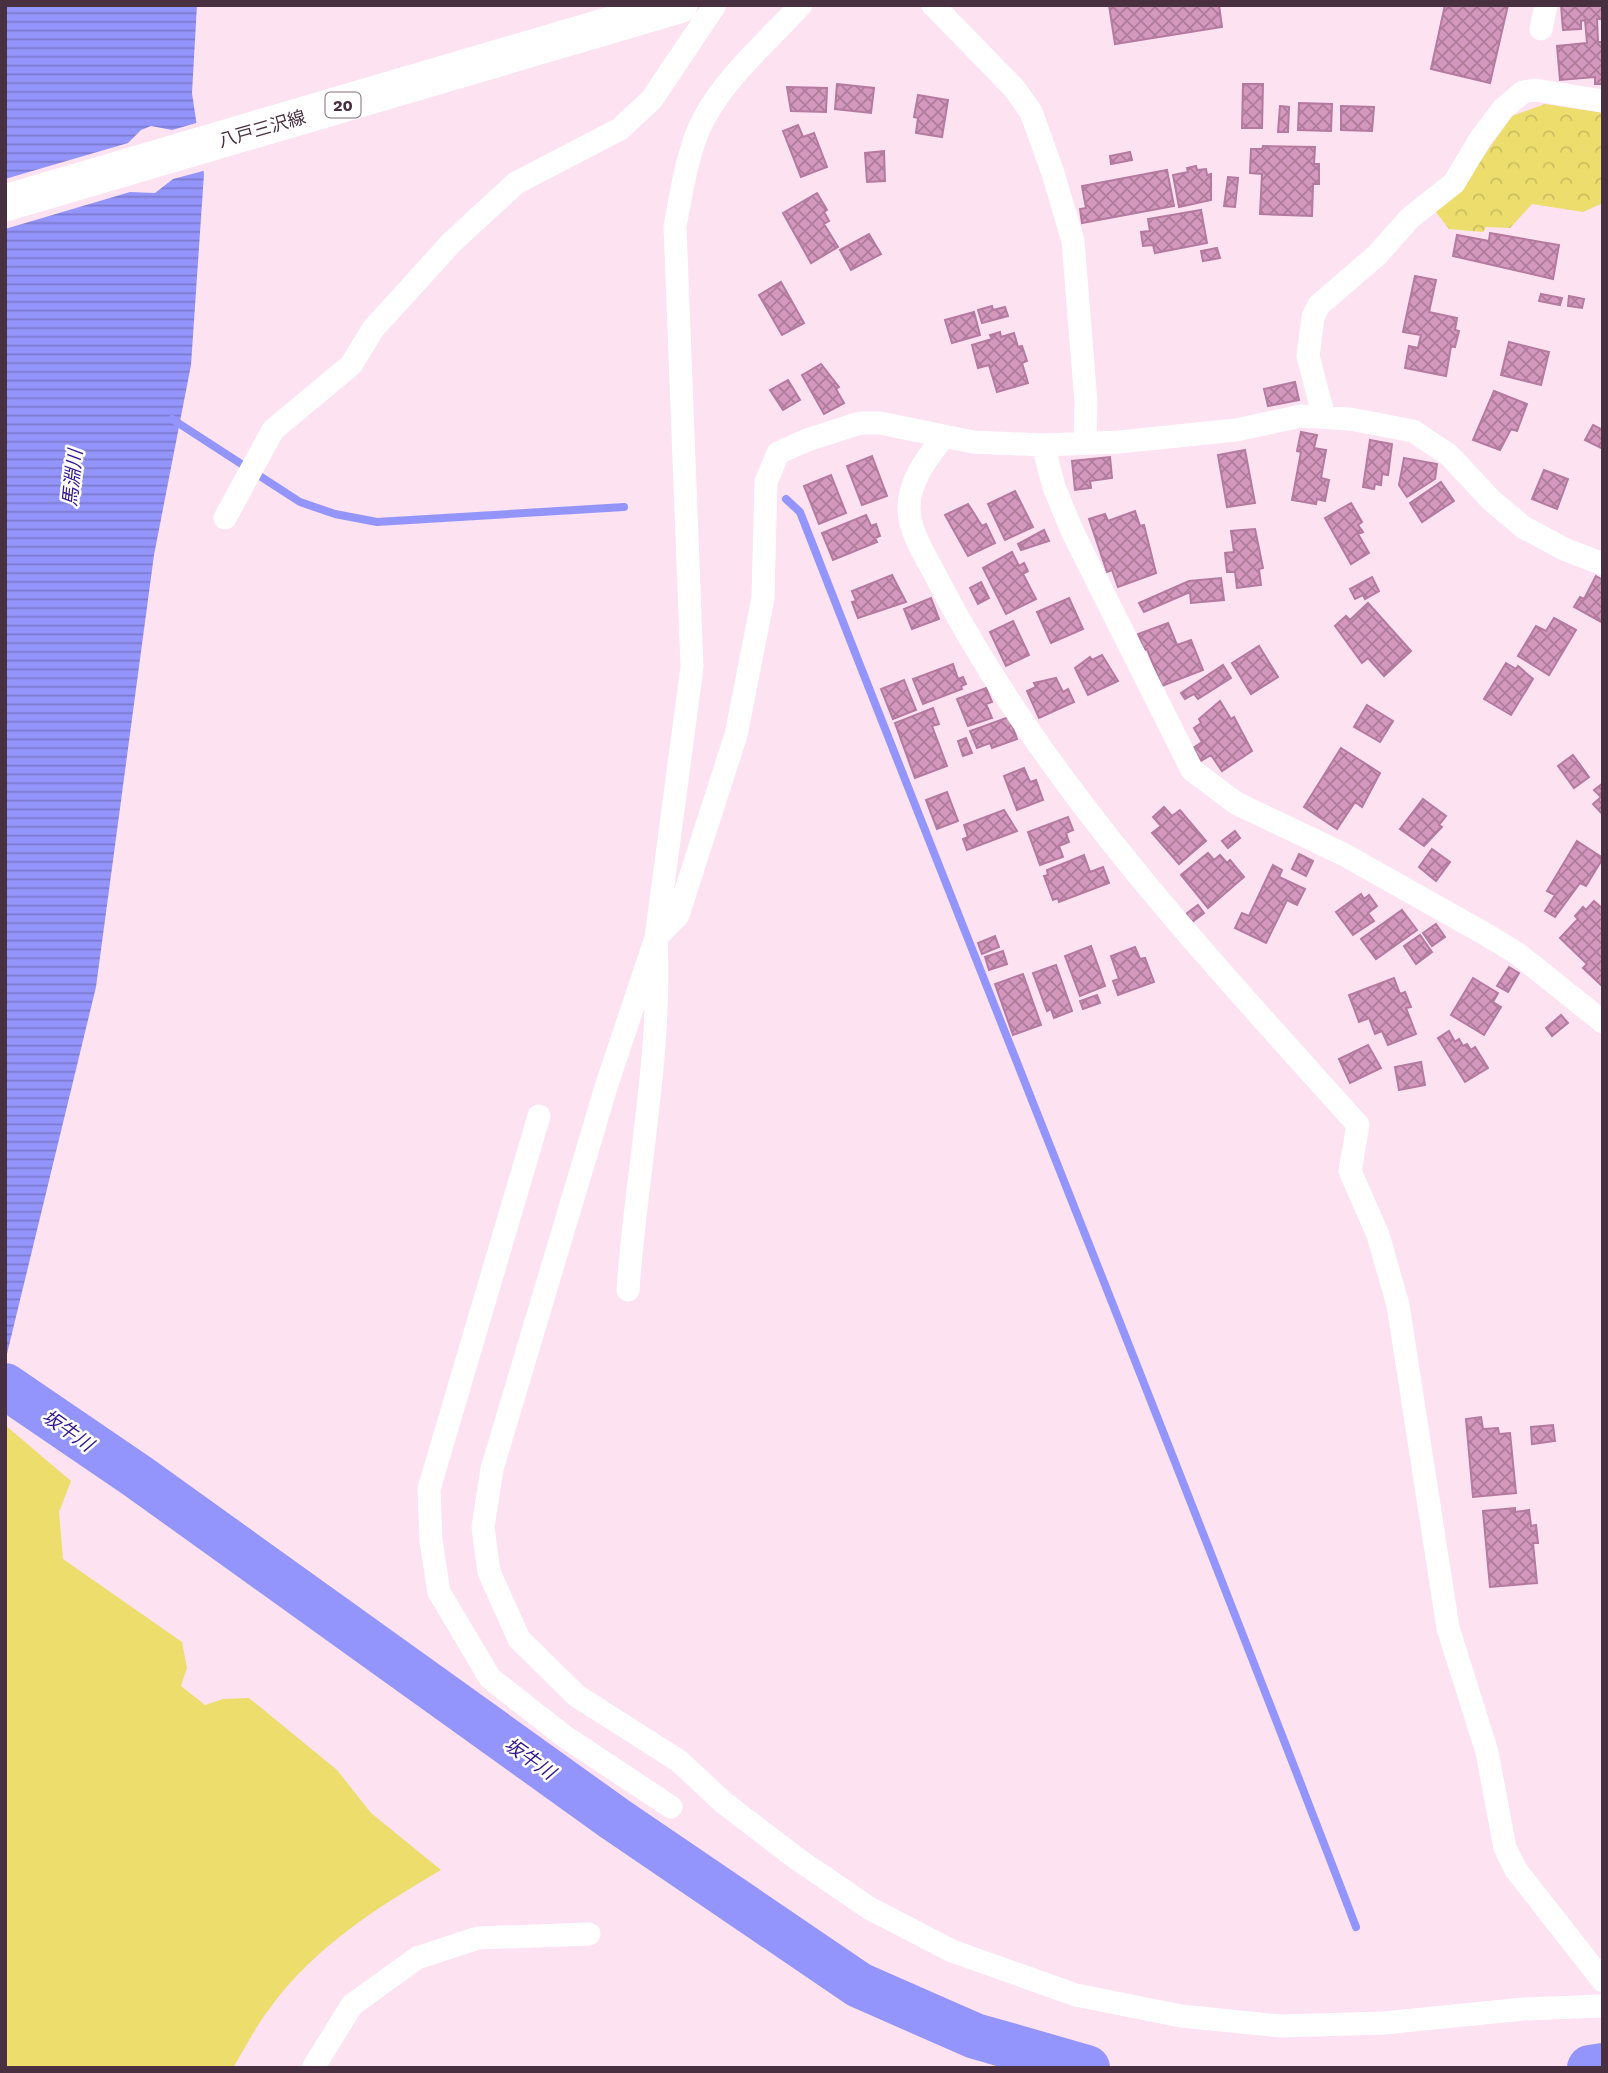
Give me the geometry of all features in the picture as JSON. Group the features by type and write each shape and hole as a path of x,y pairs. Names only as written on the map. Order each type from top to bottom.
{"main road":[{"name":"八戸三沢線","path":"5,203 680,5"}],"street":[{"path":"225,518 273,430 351,365 373,329 452,242 516,183 620,129 652,99 715,5"},
{"path":"628,1290 633,1211 659,995 656,938 692,667 675,226 698,131 720,94 801,5"},
{"path":"933,5 1014,88 1031,112 1053,173 1073,241 1086,402 1085,441"},
{"path":"1541,29 1546,5"},
{"path":"1324,417 1308,356 1313,317 1319,305 1377,256 1410,218 1454,183 1481,138 1503,109 1523,92 1535,90 1603,101"},
{"path":"1603,564 1564,550 1523,527 1491,500 1449,455 1413,431 1324,417 1301,416 1236,430 1119,443 1085,441 1043,445 974,442 880,423 860,423 807,440 778,453 770,467 765,494 763,598 736,735 678,915 656,938 607,1084 492,1469 482,1527 489,1572 519,1639 577,1696 679,1761 724,1803 869,1908 952,1951 1076,1995 1181,2016 1280,2026 1384,2024 1524,2008 1603,2006"},
{"path":"944,436 914,483 908,507 914,533 979,655 1110,840 1358,1125 1350,1171 1378,1235 1398,1306 1448,1628 1487,1752 1505,1849 1516,1870 1603,1981"},
{"path":"1043,445 1054,488 1073,533 1192,771 1236,803 1343,854 1497,941 1603,1022"},
{"path":"538,1116 429,1489 431,1541 439,1592 490,1678 564,1736 671,1807"},
{"path":"313,2068 352,2006 416,1958 478,1938 589,1934"}],"green space":[{"path":"1545,104 1603,113 1603,203 1583,212 1532,204 1510,228 1486,227 1483,232 1449,229 1435,211 1476,167 1512,116"},
{"path":"5,1425 71,1481 59,1512 63,1559 182,1642 187,1668 181,1686 205,1705 223,1699 249,1698 337,1770 371,1813 441,1870 348,1930 306,1966 265,2015 233,2068 5,2068"}],"water":[{"name":"馬淵川","path":"5,5 197,5 192,93 204,174 191,365 154,555 96,987 5,1362"}],"pier":[{"path":"200,122 207,170 173,179 155,193 130,192 5,229 5,179 128,143 141,130 151,126 172,130"}],"building":[{"path":"1109,5 1219,5 1222,27 1115,44"},
{"path":"1445,5 1508,5 1490,83 1431,69"},
{"path":"1561,5 1603,5 1603,19 1597,19 1598,42 1603,42 1603,84 1595,84 1595,77 1560,80 1557,46 1587,43 1585,20 1581,21 1581,29 1563,30"},
{"path":"837,84 874,88 871,113 835,109"},
{"path":"1243,84 1263,84 1262,128 1242,128"},
{"path":"787,87 827,88 826,112 791,111"},
{"path":"918,95 948,100 942,137 916,133 918,118 914,117"},
{"path":"1299,103 1332,104 1331,131 1298,130"},
{"path":"1280,106 1289,107 1288,132 1278,132"},
{"path":"1341,106 1374,107 1372,131 1341,130"},
{"path":"798,125 803,137 814,133 827,167 801,177 783,131"},
{"path":"1263,146 1315,147 1314,164 1319,164 1319,184 1313,184 1312,216 1260,214 1262,174 1250,173 1251,149 1262,149"},
{"path":"884,151 885,181 867,182 865,153"},
{"path":"1130,152 1132,160 1111,164 1110,156"},
{"path":"1196,166 1197,170 1206,169 1207,175 1211,174 1211,200 1179,207 1173,175 1188,172 1187,168"},
{"path":"1167,170 1174,206 1082,223 1080,209 1086,208 1082,186"},
{"path":"1228,177 1238,178 1235,207 1224,206"},
{"path":"817,193 827,210 824,212 829,221 824,224 838,247 811,263 783,213"},
{"path":"1201,210 1207,243 1155,253 1153,245 1143,246 1141,232 1150,231 1148,219"},
{"path":"1490,233 1559,245 1553,279 1453,256 1457,235 1489,241"},
{"path":"869,234 881,254 851,270 840,250"},
{"path":"1217,248 1220,258 1203,261 1201,251"},
{"path":"1415,276 1436,280 1429,312 1457,318 1455,330 1459,331 1455,347 1451,346 1446,376 1405,368 1409,346 1418,348 1421,335 1403,332"},
{"path":"781,282 804,323 782,335 759,295"},
{"path":"1541,294 1562,298 1560,305 1539,301"},
{"path":"1569,296 1584,299 1582,308 1568,306"},
{"path":"992,306 993,310 1005,307 1008,316 982,323 978,310"},
{"path":"974,312 980,335 952,343 945,320"},
{"path":"1000,332 1001,337 1014,333 1018,347 1022,346 1027,361 1022,363 1028,383 997,392 989,365 978,368 972,345 992,339 990,335"},
{"path":"1509,342 1549,352 1541,385 1501,375"},
{"path":"821,364 839,387 836,389 844,403 824,414 802,375"},
{"path":"788,380 800,400 783,410 770,390"},
{"path":"1295,382 1299,400 1268,406 1264,389"},
{"path":"1494,391 1527,404 1517,431 1511,429 1500,450 1473,440"},
{"path":"1593,425 1603,430 1603,449 1585,440"},
{"path":"1301,432 1317,435 1314,448 1326,450 1321,478 1329,480 1325,501 1317,499 1316,504 1292,500 1301,452 1297,451"},
{"path":"1370,440 1392,444 1388,475 1382,474 1381,485 1375,484 1374,489 1363,487"},
{"path":"1245,450 1255,503 1227,507 1218,455"},
{"path":"872,456 887,496 862,505 847,466"},
{"path":"1110,457 1112,478 1090,481 1091,488 1075,490 1072,461"},
{"path":"1404,458 1437,464 1435,479 1407,497 1399,485"},
{"path":"1544,470 1568,479 1557,509 1532,499"},
{"path":"831,475 846,513 819,524 804,486"},
{"path":"1441,482 1454,501 1422,522 1410,503"},
{"path":"1015,491 1033,527 1005,540 988,504"},
{"path":"1351,503 1362,522 1358,525 1363,532 1358,534 1369,553 1351,564 1325,518"},
{"path":"968,504 982,526 986,524 995,543 968,556 945,515"},
{"path":"1135,511 1140,526 1144,525 1156,573 1118,587 1112,570 1107,572 1089,519 1105,514 1108,521"},
{"path":"866,515 871,526 876,524 880,536 875,538 877,542 833,560 822,533"},
{"path":"1255,529 1263,568 1259,569 1261,585 1237,588 1235,572 1227,572 1225,553 1234,552 1231,531"},
{"path":"1044,530 1049,541 1021,550 1018,544"},
{"path":"1012,552 1019,566 1024,563 1028,571 1023,574 1036,599 1006,614 983,568"},
{"path":"892,575 906,602 858,618 852,602 856,601 852,591"},
{"path":"1596,576 1603,580 1603,623 1574,607 1580,597 1584,599"},
{"path":"1372,577 1379,591 1365,599 1363,595 1355,599 1350,589"},
{"path":"1221,578 1224,600 1191,603 1190,592 1144,612 1139,603 1189,581"},
{"path":"981,582 989,598 978,604 970,588"},
{"path":"931,598 939,619 912,629 904,609"},
{"path":"1069,598 1083,629 1051,643 1037,612"},
{"path":"1368,603 1411,651 1384,676 1368,658 1362,663 1335,626 1346,616 1350,620"},
{"path":"1554,618 1576,630 1549,675 1518,656 1536,626 1546,631"},
{"path":"1013,621 1029,655 1006,666 990,632"},
{"path":"1168,623 1177,645 1191,640 1203,670 1162,686 1138,634"},
{"path":"1259,646 1278,677 1251,694 1232,663"},
{"path":"1102,655 1118,681 1088,695 1075,668 1090,657 1092,660"},
{"path":"1506,663 1516,669 1518,666 1533,679 1511,715 1484,699"},
{"path":"953,664 958,679 963,677 966,684 961,686 962,689 923,704 913,679"},
{"path":"1223,665 1231,678 1198,699 1194,694 1185,699 1181,693"},
{"path":"1056,678 1063,692 1068,689 1074,702 1039,718 1027,691 1036,687 1034,683"},
{"path":"904,680 916,710 893,719 881,689"},
{"path":"986,688 992,702 986,704 992,718 968,726 957,699"},
{"path":"1220,701 1231,719 1234,717 1252,751 1222,771 1211,755 1201,761 1193,748 1202,742 1194,728 1201,723 1199,719"},
{"path":"1367,705 1393,721 1380,742 1354,727"},
{"path":"933,708 939,724 932,726 947,766 915,778 895,723"},
{"path":"1009,717 1017,739 992,748 990,743 977,748 970,731"},
{"path":"966,738 972,753 963,756 958,741"},
{"path":"1341,748 1380,773 1362,807 1355,802 1337,829 1304,807"},
{"path":"1573,755 1589,777 1574,788 1558,766"},
{"path":"1024,768 1030,782 1036,780 1043,800 1017,810 1004,776"},
{"path":"1603,783 1603,815 1593,804 1601,797 1594,790"},
{"path":"947,792 958,821 937,829 926,800"},
{"path":"1423,799 1446,816 1439,825 1442,827 1424,846 1400,829"},
{"path":"1164,807 1172,816 1180,810 1206,841 1179,864 1152,833 1161,826 1153,817"},
{"path":"1004,810 1017,831 967,850 963,839 968,837 964,825"},
{"path":"1068,817 1073,830 1066,833 1069,842 1059,846 1063,857 1040,865 1028,832"},
{"path":"1235,831 1240,838 1228,848 1222,841"},
{"path":"1577,841 1603,858 1586,886 1580,883 1555,917 1545,911 1555,895 1547,891"},
{"path":"1432,849 1450,862 1436,881 1419,867"},
{"path":"1208,853 1214,860 1220,855 1227,863 1230,860 1244,877 1208,908 1181,875"},
{"path":"1299,854 1313,861 1306,876 1292,869"},
{"path":"1084,855 1090,872 1103,867 1109,883 1059,902 1058,898 1053,900 1044,876 1048,875 1047,870"},
{"path":"1273,865 1282,870 1279,877 1305,889 1297,905 1287,900 1266,943 1235,928 1242,913 1249,916"},
{"path":"1361,894 1364,899 1369,895 1377,906 1368,913 1374,921 1353,935 1336,912"},
{"path":"1594,901 1603,909 1603,987 1583,968 1587,964 1560,938 1578,919 1575,916 1583,907 1586,910"},
{"path":"1198,905 1204,913 1192,922 1186,914"},
{"path":"1402,910 1417,930 1376,959 1361,939"},
{"path":"1436,924 1445,937 1432,946 1423,933"},
{"path":"1420,935 1432,952 1416,964 1404,946"},
{"path":"995,936 999,947 982,954 978,943"},
{"path":"1091,946 1105,986 1080,996 1065,956"},
{"path":"1135,947 1140,959 1145,958 1154,982 1118,995 1113,981 1119,979 1111,956"},
{"path":"1003,951 1007,964 989,970 985,957"},
{"path":"1056,965 1072,1011 1054,1018 1051,1009 1047,1011 1033,973"},
{"path":"1509,967 1519,973 1508,992 1497,986"},
{"path":"1023,974 1041,1025 1013,1035 995,984"},
{"path":"1394,978 1400,994 1405,992 1411,1007 1406,1008 1416,1034 1388,1045 1382,1031 1375,1034 1369,1018 1359,1022 1349,995"},
{"path":"1473,978 1498,993 1493,1002 1501,1007 1484,1035 1451,1015"},
{"path":"1097,995 1100,1003 1083,1009 1080,1001"},
{"path":"1561,1015 1568,1023 1552,1036 1546,1028"},
{"path":"1449,1031 1455,1042 1459,1039 1463,1046 1467,1044 1471,1050 1475,1047 1488,1068 1465,1082 1438,1038"},
{"path":"1368,1045 1381,1068 1350,1083 1339,1059"},
{"path":"1421,1062 1425,1085 1399,1090 1395,1067"},
{"path":"1481,1417 1483,1429 1498,1428 1499,1434 1510,1433 1516,1493 1473,1497 1466,1419"},
{"path":"1553,1425 1555,1441 1532,1444 1531,1427"},
{"path":"1515,1508 1515,1512 1529,1510 1531,1526 1536,1525 1538,1543 1533,1543 1537,1583 1490,1587 1483,1511"}],"waterway":[{"path":"172,419 300,502 335,514 377,522 624,507"},
{"path":"786,499 800,512 1356,1927"},
{"name":"坂牛川","path":"5,1386 137,1476 615,1819 859,1985 975,2036 1087,2068"},
{"name":"坂牛川","path":"1590,2068 1603,2066"}]}
